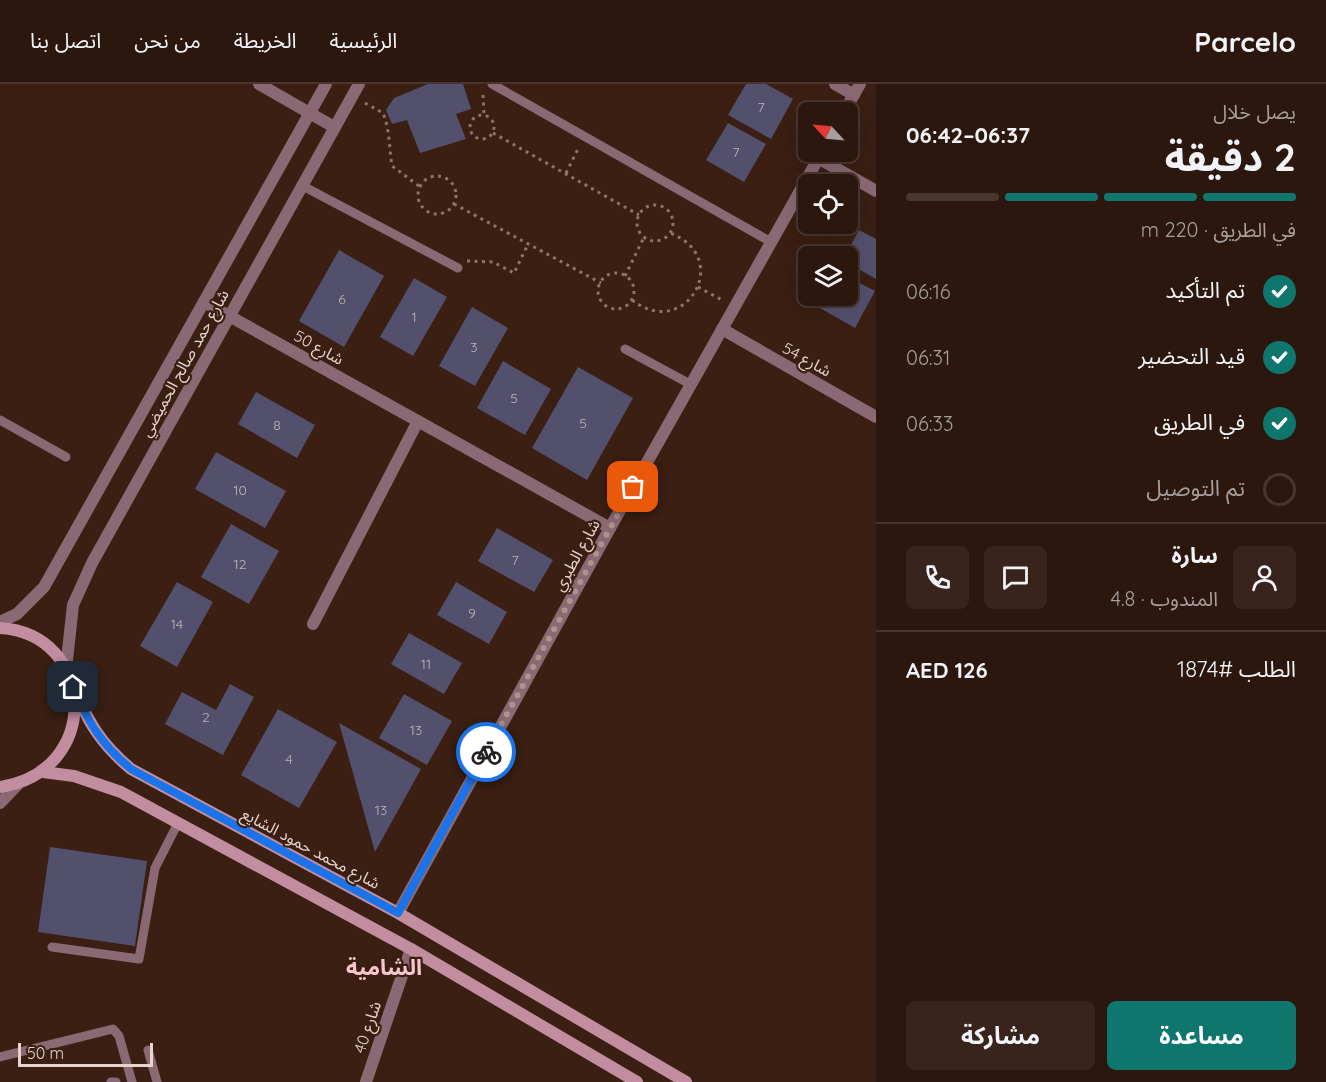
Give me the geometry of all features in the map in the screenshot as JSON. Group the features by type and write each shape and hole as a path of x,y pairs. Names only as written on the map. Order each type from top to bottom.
{"main road":[{"name":"شارع محمد حمود الشايع","path":"0,628 12,629 33,636 52,650 66,669 91,727 108,750 131,769 398,913 686,1082"},
{"path":"0,787 18,784 43,772 59,755 71,734 75,711 73,687"},
{"path":"43,772 98,783 178,823 411,949 637,1082"}],"street":[{"path":"259,84 334,127"},
{"name":"شارع حمد صالح الحميضي","path":"0,622 17,614 44,587 326,84"},
{"name":"شارع حمد صالح الحميضي","path":"66,669 73,605 92,563 359,84"},
{"path":"835,84 857,89"},
{"name":"شارع الطبري","path":"398,913 690,384 816,162"},
{"path":"831,162 876,191"},
{"name":"شارع 50","path":"204,302 610,528"},
{"name":"شارع 54","path":"722,329 876,417"},
{"path":"313,624 418,421"},
{"path":"0,803 18,784"},
{"name":"شارع 40","path":"366,1082 411,949"}],"lane":[{"path":"492,84 771,242"},
{"path":"301,185 458,268"},
{"path":"625,349 690,384"},
{"path":"0,420 66,457"},
{"path":"52,947 140,959 155,867 178,823"},
{"path":"0,1057 113,1029 119,1036 132,1082"},
{"path":"148,1050 157,1082"},
{"path":"111,1082 116,1082"}],"path":[{"path":"483,84 484,115"},
{"path":"352,96 383,113 389,128 388,146 392,166 419,186"},
{"path":"484,115 491,118 494,125 493,133 488,138 480,139 473,136 470,129 471,122 476,116 484,115"},
{"path":"493,133 639,215"},
{"path":"566,173 584,136"},
{"path":"440,176 451,181 456,192 454,204 446,213 434,214 423,209 417,198 419,186 428,178 440,176"},
{"path":"454,204 601,283"},
{"path":"655,205 664,207 671,214 673,224 670,233 663,239 653,241 644,237 637,223 639,215 646,208 655,205"},
{"path":"632,300 641,307 663,312 685,305 698,286 700,264 696,253 690,244 670,233"},
{"path":"625,276 644,237"},
{"path":"458,268 469,259 493,262 514,273 528,244"},
{"path":"616,273 625,276 632,282 634,291 632,300 626,307 617,309 608,307 601,301 598,292 601,283 607,276 616,273"},
{"path":"698,286 734,307"}],"building":[{"path":"428,84 463,84 471,109 456,114 466,139 420,153 407,120 392,124 386,110 394,98"},
{"path":"746,84 766,84 793,99 771,139 728,115"},
{"path":"728,123 766,144 744,182 706,160"},
{"path":"859,230 876,239 876,279 858,269 858,246 850,246"},
{"path":"339,250 384,276 344,347 299,321"},
{"path":"414,278 447,297 413,356 380,337"},
{"path":"858,282 875,291 855,328 818,307 858,306"},
{"path":"472,307 508,328 475,386 439,366"},
{"path":"503,361 551,389 525,435 477,408"},
{"path":"578,367 633,398 587,480 532,448"},
{"path":"256,392 315,425 297,458 238,424"},
{"path":"216,452 286,491 265,528 195,489"},
{"path":"231,524 279,551 249,604 201,577"},
{"path":"497,528 553,560 534,592 478,561"},
{"path":"177,582 213,602 177,667 140,646"},
{"path":"456,582 507,612 489,644 437,615"},
{"path":"409,633 462,663 444,694 391,664"},
{"path":"230,684 254,697 223,755 165,724 182,692 216,710"},
{"path":"404,694 452,721 427,765 379,738"},
{"path":"278,709 337,742 299,808 241,775"},
{"path":"339,723 421,769 375,852"},
{"path":"50,847 147,861 135,946 38,932"}],"way so far":[{"path":"486,752 633,487"}],"district":[{"name":"الشامية","path":"384,967"}],"route":[{"path":"73,687 91,727 108,750 131,769 398,913 486,752"}]}
